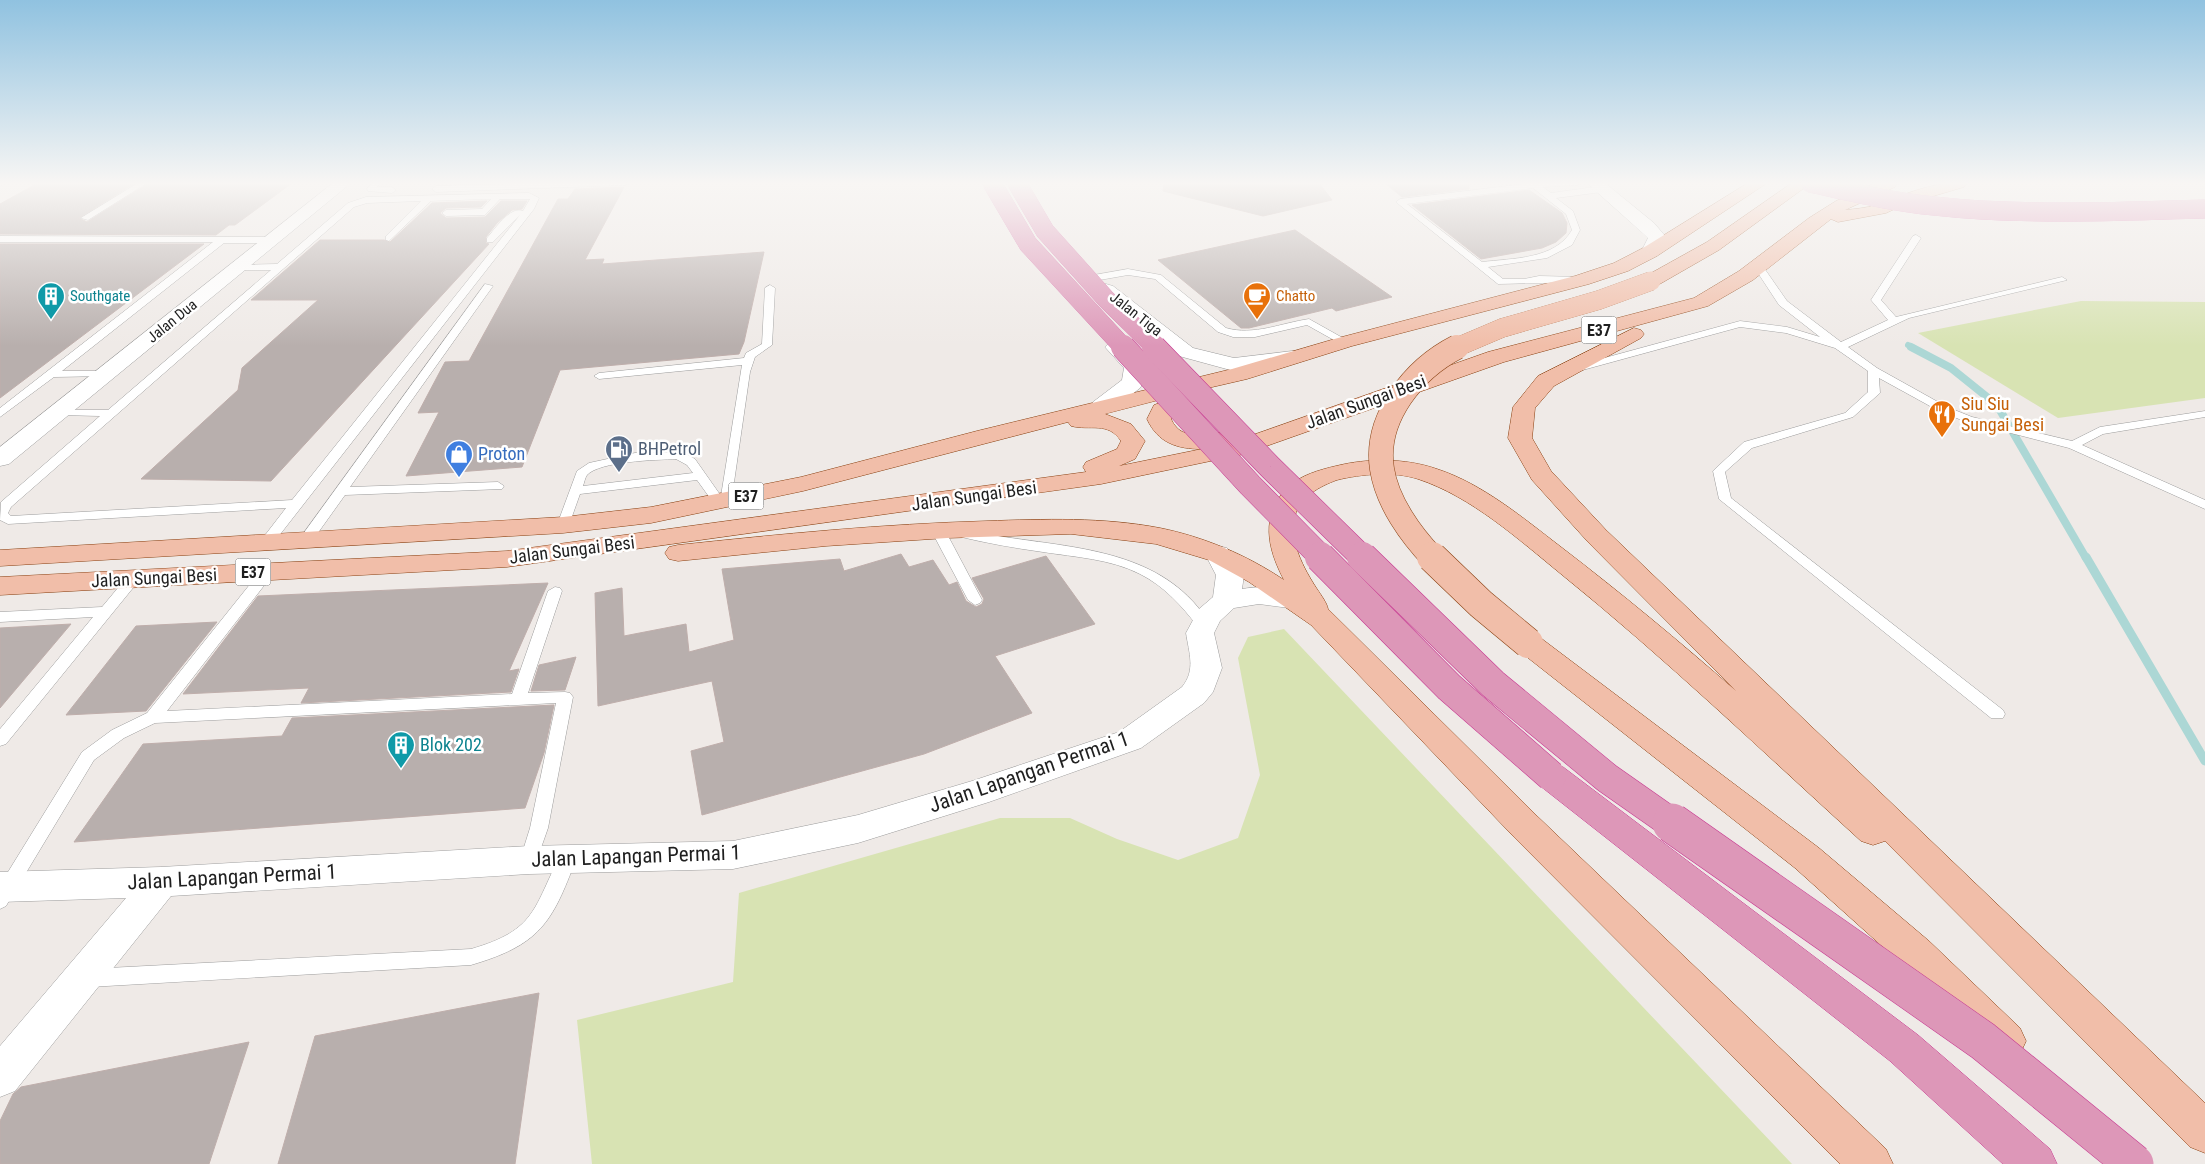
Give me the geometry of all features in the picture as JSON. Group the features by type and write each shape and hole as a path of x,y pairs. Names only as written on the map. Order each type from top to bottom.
{"highway":[{"path":"1024,237 1028,244 1250,485 1449,687 1550,776 1904,1048 2035,1164"},
{"path":"1051,237 1106,299 1186,377 1270,467 1494,684 1607,778 1983,1041 2134,1164"}],"main road":[{"name":"Jalan Sungai Besi","path":"0,558 563,525 651,515 723,501 894,461 1101,407 1239,374 1345,342 1582,280 1621,266 1650,252 1673,237"},
{"path":"1725,237 1651,281 1593,302 1522,321 1451,350 1428,365 1406,386 1393,411 1382,440 1383,473 1395,507 1425,550 1462,588 1528,643 1807,858 1916,953 2053,1087 2126,1164"},
{"name":"Jalan Sungai Besi","path":"0,586 507,559 896,507 1101,477 1236,448 1496,357 1701,302 1723,292 1797,237"},
{"path":"1701,302 1603,348 1546,381 1524,407 1520,438 1541,475 1597,536 2205,1132"},
{"path":"1383,395 1200,443 1180,440 1170,436 1164,430 1159,419 1162,410 1169,407 1473,310"},
{"path":"894,461 1095,419 1116,423 1130,435 1133,441 1127,454 1100,465 896,507"},
{"path":"1309,609 1282,544 1282,524 1286,507 1300,490 1347,470 1369,467 1427,474 1457,488 1516,526 1647,630 2140,1067"},
{"path":"507,559 595,560 826,538 1071,526 1160,536 1218,554 1259,576 1309,609 1525,826 1871,1164"}],"street":[{"name":"Jalan Dua","path":"0,459 275,237"},
{"name":"Jalan Tiga","path":"1018,237 1035,260 1135,367 1132,383 1101,407"},
{"name":"Jalan Tiga","path":"1061,237 1114,299 1186,352 1234,365 1294,357"},
{"path":"1650,252 1657,237"},
{"path":"1203,624 1226,600 1230,575 1218,554"},
{"path":"1226,600 1259,595 1309,609"},
{"name":"Jalan Lapangan Permai 1","path":"2,892 529,860 733,855 858,829 977,793 1130,740 1193,695 1202,684 1207,668 1200,634 1203,624"},
{"path":"0,1077 161,882"}],"lane":[{"path":"296,504 8,520 2,514 5,504 313,237"},
{"path":"266,543 506,237"},
{"path":"1445,237 1501,282 1524,282 1539,279 1582,280"},
{"path":"1480,265 1544,256 1569,243 1572,237"},
{"path":"1895,321 1886,314 1876,300 1916,238"},
{"path":"0,240 272,240"},
{"path":"0,414 222,240"},
{"path":"239,267 277,267"},
{"path":"1759,267 1783,303 1873,370 1943,409 1968,419 2073,446 2205,505"},
{"path":"1094,278 1128,272 1158,277 1222,330 1232,334 1248,336 1309,322 1345,342"},
{"path":"1561,372 1740,324 1788,330 1841,346 1906,316 2062,280"},
{"path":"305,541 488,286"},
{"path":"723,501 742,382 750,355 767,345 770,288"},
{"path":"599,376 748,361"},
{"path":"1873,370 1874,393 1849,415 1748,445 1719,471 1725,500 1997,714"},
{"path":"51,374 106,374"},
{"path":"58,412 111,413"},
{"path":"2073,446 2100,431 2205,414"},
{"path":"563,525 581,474 594,466 635,457 678,455 691,462 723,501"},
{"path":"575,491 701,476"},
{"path":"340,491 498,486"},
{"path":"943,531 975,600"},
{"path":"943,531 1011,544 1077,553 1134,567 1168,585 1194,611 1203,624"},
{"path":"153,717 268,571"},
{"path":"0,740 132,580"},
{"path":"518,699 555,591"},
{"path":"0,617 105,612"},
{"path":"2,892 88,756 118,734 153,717 565,697 539,828 529,860"},
{"path":"82,978 470,957 497,951 521,937 543,916 554,896 567,859"}],"green space":[{"path":"2081,301 2205,302 2205,398 2058,418 1918,333"},
{"path":"1284,629 1792,1164 592,1164 577,1020 733,982 739,893 1000,818 1070,818 1117,839 1178,860 1238,838 1260,775 1238,658 1248,637"}],"building":[{"path":"395,237 486,237 486,243 489,244 271,481 141,479 238,390 242,368 318,300 251,300 320,240 384,240 390,242"},
{"path":"537,237 597,237 585,260 604,259 602,264 764,252 744,342 739,354 560,370 522,467 406,476 439,412 418,413 445,362 469,361"},
{"path":"1262,237 1306,237 1392,297 1336,311 1332,308 1249,328 1241,328 1158,260"},
{"path":"1453,237 1561,237 1556,242 1542,248 1481,259"},
{"name":"Southgate","path":"0,244 204,244 0,398"},
{"path":"901,554 909,567 933,560 949,585 957,582 966,601 976,607 982,604 984,599 972,578 1046,556 1095,624 995,656 1032,713 924,754 702,815 691,751 724,742 712,681 598,706 595,593 622,588 624,636 686,624 689,652 734,640 722,569 840,559 844,571"},
{"path":"548,583 509,671 519,669 511,692 301,703 309,688 183,694 258,596"},
{"path":"217,622 146,711 66,715 136,626"},
{"path":"71,624 0,708 0,628"},
{"path":"576,657 565,690 531,691 539,665"},
{"name":"Blok 202","path":"554,705 544,753 525,808 74,842 143,744 282,736 292,718"},
{"path":"539,993 515,1164 278,1164 315,1036"},
{"path":"249,1042 209,1164 0,1164 0,1121 13,1094 21,1087"}],"waterway":[{"path":"1908,345 1914,348"},
{"path":"1911,347 1951,368 1997,405 2086,558"},
{"path":"2086,557 2205,761"}],"place":[{"name":"Southgate","path":"51,320"},
{"name":"Chatto","path":"1257,320"},
{"name":"Siu Siu Sungai Besi","path":"1942,438"},
{"name":"BHPetrol","path":"619,473"},
{"name":"Proton","path":"459,478"},
{"name":"Blok 202","path":"401,769"}]}
